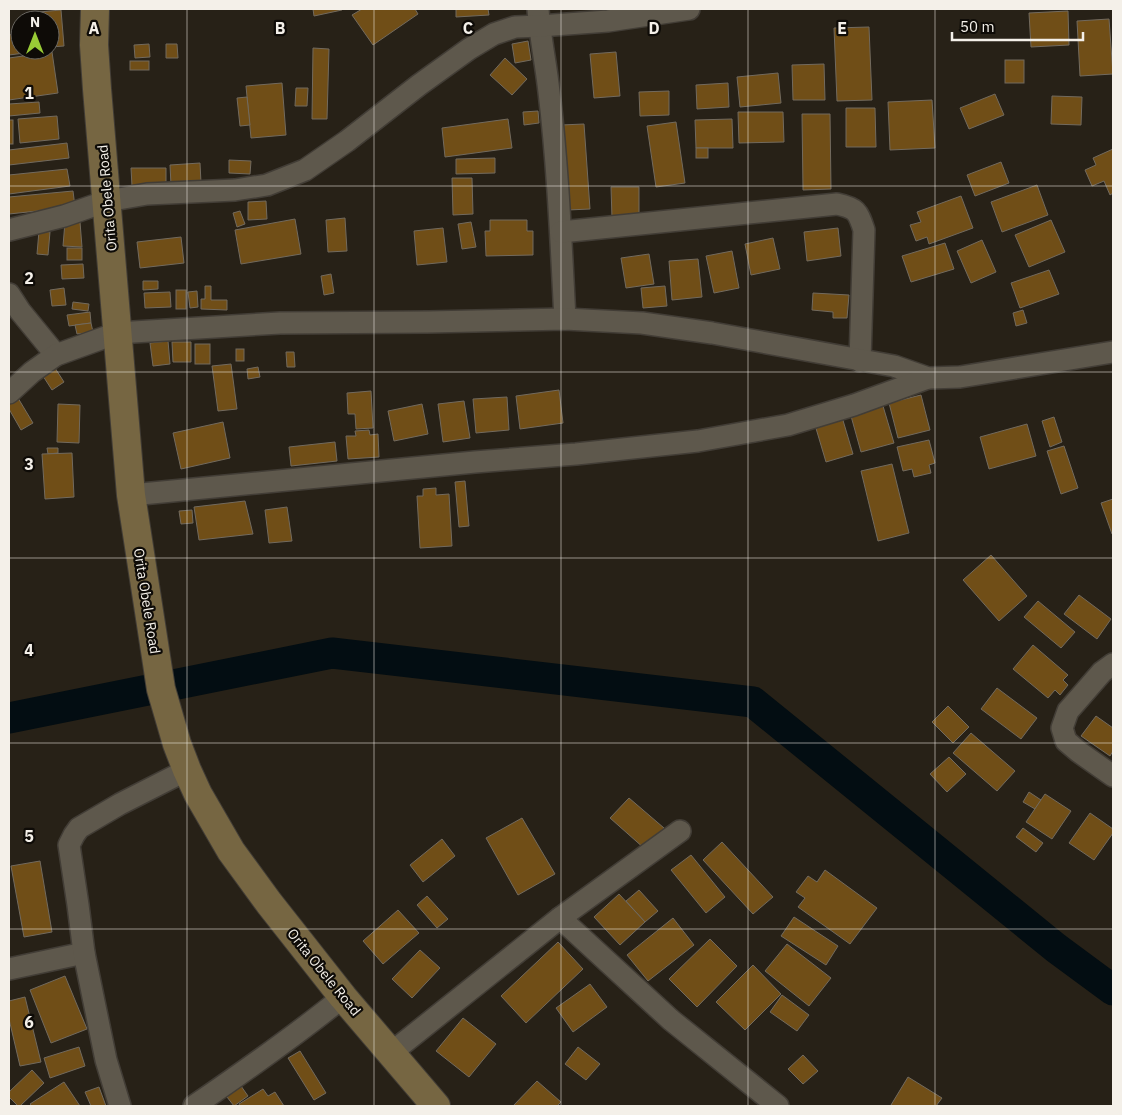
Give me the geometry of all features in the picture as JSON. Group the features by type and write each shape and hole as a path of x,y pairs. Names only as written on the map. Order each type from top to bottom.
{"main road":[{"name":"Orita Obele Road","path":"95,9 95,54 131,494 161,689 178,744 198,794 231,851 343,997 436,1106"}],"street":[{"path":"9,230 64,216 107,201 147,194 235,190 267,185 305,170 347,141 469,49 494,34 539,17 608,21 689,9"},
{"path":"539,17 549,92 561,232 565,319"},
{"path":"561,232 837,204 850,207 859,215 864,230 860,361"},
{"path":"9,294 20,311 56,355"},
{"path":"9,393 32,372 56,355 117,333 280,323 565,319 642,323 712,333 894,366 928,378"},
{"path":"131,494 576,454 698,441 788,425 854,405 928,378 960,377 1113,352"},
{"path":"1113,664 1102,672 1068,710 1062,728 1066,741 1078,752 1113,776"},
{"path":"120,1106 106,1060 84,953 70,845 79,828 120,804 187,770"},
{"path":"391,1053 560,918 680,831"},
{"path":"560,918 672,1020 778,1106"},
{"path":"9,970 84,953"},
{"path":"194,1106 296,1034 343,997"}],"building":[{"path":"313,9 342,9 342,10 314,16"},
{"path":"362,9 415,9 418,14 373,45 352,15"},
{"path":"456,9 488,9 489,15 456,17"},
{"path":"60,10 64,46 60,46"},
{"path":"1068,11 1069,45 1031,47 1029,13"},
{"path":"1109,19 1113,74 1080,76 1077,21"},
{"path":"869,27 872,100 837,101 834,28"},
{"path":"9,35 10,35 9,55"},
{"path":"528,41 531,60 515,63 512,44"},
{"path":"149,44 150,57 135,58 134,45"},
{"path":"166,44 177,44 178,58 166,58"},
{"path":"313,48 329,49 327,119 312,119"},
{"path":"616,52 620,96 594,98 590,54"},
{"path":"9,58 10,60 53,60 58,93 9,100"},
{"path":"505,58 527,79 512,95 490,75"},
{"path":"1005,60 1024,60 1024,83 1005,83"},
{"path":"130,61 149,61 149,70 130,70"},
{"path":"824,64 825,100 793,100 792,65"},
{"path":"778,73 781,103 740,107 737,77"},
{"path":"282,83 286,135 251,138 246,86"},
{"path":"728,83 729,107 697,109 696,85"},
{"path":"296,88 308,88 307,106 295,106"},
{"path":"669,91 669,115 640,116 639,92"},
{"path":"995,94 1004,115 969,129 960,108"},
{"path":"1052,96 1082,97 1081,125 1051,124"},
{"path":"247,97 250,125 240,126 237,98"},
{"path":"932,100 935,148 890,150 888,102"},
{"path":"39,102 40,113 9,116 9,104"},
{"path":"846,108 875,108 876,147 846,147"},
{"path":"538,111 539,123 524,125 523,112"},
{"path":"738,112 783,112 784,142 739,143"},
{"path":"802,114 830,114 831,189 803,190"},
{"path":"57,116 59,139 20,143 18,119"},
{"path":"508,119 512,148 445,157 442,128"},
{"path":"732,119 733,148 696,148 695,120"},
{"path":"9,120 13,120 13,144 9,144"},
{"path":"676,122 685,183 656,187 647,126"},
{"path":"584,124 590,209 568,210 561,125"},
{"path":"67,143 69,158 9,165 9,150"},
{"path":"696,148 708,148 708,158 696,158"},
{"path":"1113,149 1113,193 1110,195 1104,181 1092,186 1085,170 1096,165 1093,158"},
{"path":"495,158 495,173 456,174 456,159"},
{"path":"229,160 251,161 250,174 229,173"},
{"path":"1001,162 1009,183 975,196 967,175"},
{"path":"200,163 201,183 171,185 170,165"},
{"path":"131,168 166,168 166,185 132,186"},
{"path":"67,169 70,186 9,194 9,175"},
{"path":"452,178 472,178 473,214 453,215"},
{"path":"1037,185 1048,215 1002,232 991,202"},
{"path":"611,187 639,187 639,218 612,218"},
{"path":"73,191 75,207 9,214 9,197"},
{"path":"961,196 973,228 929,244 927,237 916,241 910,225 921,222 917,212"},
{"path":"266,201 267,219 248,220 248,202"},
{"path":"240,211 245,224 237,227 233,213"},
{"path":"345,218 347,251 328,252 326,220"},
{"path":"295,219 301,254 241,264 235,230"},
{"path":"490,220 527,220 527,231 533,231 533,255 486,256 485,231 490,231"},
{"path":"1051,220 1065,252 1029,267 1015,235"},
{"path":"65,222 80,222 82,247 63,246"},
{"path":"471,222 476,247 462,249 458,224"},
{"path":"443,228 447,262 417,265 414,231"},
{"path":"838,228 841,256 807,261 804,232"},
{"path":"39,231 50,232 48,255 37,254"},
{"path":"181,237 184,263 140,268 137,242"},
{"path":"773,238 780,269 751,275 745,244"},
{"path":"982,240 996,272 971,283 957,251"},
{"path":"945,243 954,269 911,282 902,256"},
{"path":"67,248 82,248 82,260 67,260"},
{"path":"732,251 739,288 714,293 706,256"},
{"path":"649,254 654,284 626,288 621,258"},
{"path":"698,259 702,297 672,300 669,261"},
{"path":"83,264 84,278 62,279 61,265"},
{"path":"1049,270 1059,294 1020,308 1011,283"},
{"path":"331,274 334,293 324,295 321,276"},
{"path":"143,281 158,281 158,289 143,290"},
{"path":"205,286 211,286 211,300 227,300 227,310 201,309 201,299 205,299"},
{"path":"665,286 667,306 643,308 641,288"},
{"path":"64,288 66,305 52,306 50,290"},
{"path":"176,290 186,290 186,309 176,309"},
{"path":"197,291 198,307 190,308 188,292"},
{"path":"170,292 171,307 145,308 144,293"},
{"path":"813,293 849,295 847,318 833,318 833,312 812,310"},
{"path":"73,302 89,304 88,311 72,309"},
{"path":"1023,310 1027,323 1016,326 1013,313"},
{"path":"90,312 91,323 69,326 67,315"},
{"path":"91,323 93,332 77,334 75,325"},
{"path":"168,341 170,364 153,366 150,343"},
{"path":"172,342 191,342 191,362 173,362"},
{"path":"195,344 210,344 210,364 195,364"},
{"path":"236,349 244,349 244,361 236,361"},
{"path":"286,352 294,352 295,367 287,367"},
{"path":"231,364 237,409 218,411 212,366"},
{"path":"258,367 260,377 248,379 247,369"},
{"path":"55,368 64,382 52,390 43,376"},
{"path":"559,390 563,423 520,429 516,396"},
{"path":"371,391 373,428 356,429 355,414 348,414 347,393"},
{"path":"921,395 930,430 898,438 889,403"},
{"path":"507,397 509,430 476,433 473,399"},
{"path":"18,398 33,423 21,430 9,409 9,403"},
{"path":"464,401 470,438 443,442 438,404"},
{"path":"58,404 80,405 79,443 57,442"},
{"path":"422,404 428,434 394,441 388,411"},
{"path":"883,406 894,443 861,452 851,416"},
{"path":"842,417 853,454 826,462 815,425"},
{"path":"1054,417 1062,442 1050,447 1042,421"},
{"path":"223,422 230,458 181,469 173,433"},
{"path":"1027,424 1036,456 989,469 980,437"},
{"path":"369,430 370,435 378,434 379,457 348,459 346,436 356,436 355,431"},
{"path":"929,440 935,463 929,465 931,473 914,477 912,469 903,471 897,447"},
{"path":"335,442 337,461 291,466 289,447"},
{"path":"1064,446 1078,488 1061,494 1047,451"},
{"path":"47,448 58,448 58,453 48,454"},
{"path":"72,453 74,497 45,499 42,454"},
{"path":"892,464 909,533 878,541 861,471"},
{"path":"465,481 469,526 459,527 455,482"},
{"path":"436,488 436,495 449,494 452,546 420,548 417,496 423,496 423,489"},
{"path":"1113,499 1113,533 1112,534 1101,503"},
{"path":"245,501 253,534 199,540 194,507"},
{"path":"287,507 292,541 269,543 265,510"},
{"path":"192,510 193,523 181,524 179,511"},
{"path":"991,555 1027,596 999,621 963,580"},
{"path":"1079,595 1111,619 1097,639 1064,614"},
{"path":"1038,601 1075,632 1061,648 1024,617"},
{"path":"1033,645 1068,675 1063,680 1068,685 1060,695 1055,690 1048,698 1013,669"},
{"path":"997,688 1037,718 1021,739 981,709"},
{"path":"948,706 969,727 953,743 932,722"},
{"path":"1096,716 1113,728 1113,751 1110,756 1081,736"},
{"path":"971,733 1015,771 997,791 953,753"},
{"path":"949,757 966,774 947,792 930,774"},
{"path":"1029,792 1041,800 1035,809 1023,802"},
{"path":"1045,794 1071,811 1052,839 1026,822"},
{"path":"629,798 664,828 645,849 610,818"},
{"path":"1090,813 1113,829 1113,833 1094,860 1069,843"},
{"path":"522,818 555,874 518,895 486,838"},
{"path":"1023,828 1043,843 1036,852 1016,837"},
{"path":"442,839 455,856 423,882 410,865"},
{"path":"722,842 773,897 753,914 703,860"},
{"path":"691,855 725,897 706,913 671,870"},
{"path":"40,861 52,932 24,937 11,866"},
{"path":"825,870 877,908 850,944 798,907 805,898 796,892 808,876 817,882"},
{"path":"639,890 658,911 645,922 626,901"},
{"path":"619,894 645,922 620,945 594,917"},
{"path":"427,896 448,919 437,928 417,905"},
{"path":"398,910 419,933 383,964 363,941"},
{"path":"794,917 838,946 826,965 781,936"},
{"path":"673,918 694,945 648,981 627,955"},
{"path":"710,939 737,966 697,1007 669,979"},
{"path":"558,942 583,969 526,1023 501,996"},
{"path":"787,944 831,978 809,1006 765,971"},
{"path":"420,950 440,968 412,998 392,979"},
{"path":"753,965 781,994 745,1030 716,1002"},
{"path":"65,976 87,1029 51,1043 30,990"},
{"path":"590,984 607,1007 573,1032 556,1008"},
{"path":"782,995 809,1015 797,1031 770,1012"},
{"path":"25,997 41,1062 20,1066 9,1019 9,1001"},
{"path":"463,1018 496,1044 469,1077 436,1051"},
{"path":"79,1047 85,1066 50,1078 44,1058"},
{"path":"578,1047 600,1064 586,1080 565,1064"},
{"path":"300,1051 326,1093 314,1100 288,1058"},
{"path":"803,1055 818,1071 803,1084 788,1069"},
{"path":"32,1070 44,1083 18,1106 9,1097 9,1092"},
{"path":"908,1077 942,1098 936,1106 891,1105"},
{"path":"537,1081 561,1102 557,1106 513,1106"},
{"path":"64,1082 80,1106 32,1106 30,1104"},
{"path":"241,1086 248,1096 234,1106 227,1097"},
{"path":"99,1087 106,1106 91,1106 85,1092"},
{"path":"263,1089 268,1096 275,1092 284,1106 240,1106 239,1104"}],"waterway":[{"path":"9,718 332,653 753,702 1056,948 1113,990"}]}
